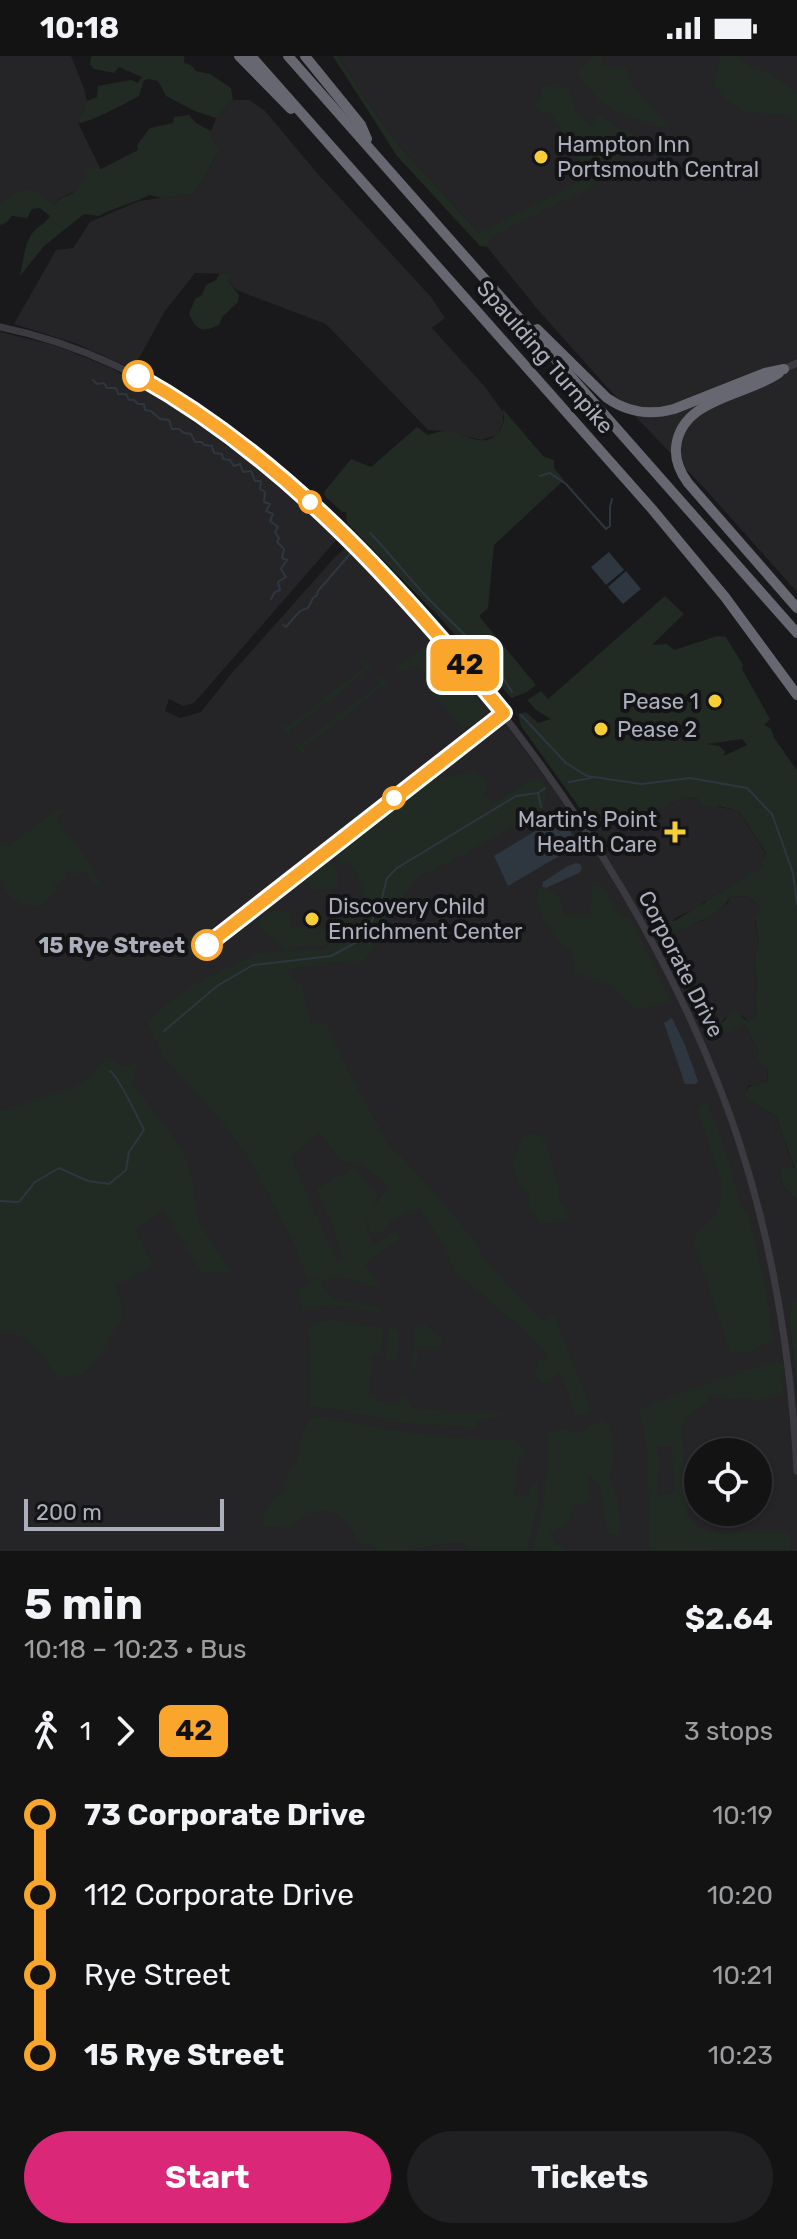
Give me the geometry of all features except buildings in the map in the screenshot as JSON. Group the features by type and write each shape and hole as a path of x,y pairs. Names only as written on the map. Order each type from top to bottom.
{"highway":[{"path":"239,56 376,196"},
{"name":"Spaulding Turnpike","path":"251,56 661,519 797,693"},
{"name":"Spaulding Turnpike","path":"288,56 797,633"},
{"path":"305,56 361,125 374,151"},
{"path":"479,272 601,393 627,409 666,411 765,373 784,369"},
{"path":"784,369 768,380 699,410 680,432 676,451 677,463 684,478 797,608"}],"street":[{"name":"Corporate Drive","path":"0,327 61,342 124,368 194,411 276,471 359,549 424,619 504,713 567,801 624,891 666,968 711,1067 742,1150 767,1240 782,1319 794,1408 797,1471"},
{"path":"784,369 797,363"}],"shaded area":[{"path":"0,56 71,56 83,86 87,101 78,123 101,170 54,204 42,196 8,199 0,203"},
{"path":"93,56 184,56 184,63 196,71 210,74 231,88 233,100 216,118 166,96 158,81 149,79 144,80 139,96 78,123 87,101 97,97 98,86 131,80 138,83 142,77 119,67 114,73 94,69 90,64"},
{"path":"333,56 338,56 396,142 479,233 589,177 549,111 541,113 534,103 542,97 540,88 546,85 569,88 576,110 590,126 599,115 635,134 606,174 590,189 494,236 487,247 480,246 397,156"},
{"path":"338,56 797,56 797,592 539,311 479,233 396,142"},
{"path":"595,56 604,56 600,66 626,68 632,84 668,126 663,128 624,114 595,95 577,72"},
{"path":"721,56 737,56 797,92 797,121 788,115 746,112 725,99 713,83"},
{"path":"233,100 250,100 265,111 317,173 431,297 445,318 432,328 503,412 503,424 497,435 481,440 428,430 326,324 236,290 228,281 229,274 195,273 165,311 133,369 77,344 14,324 56,250 73,248 90,222 139,201 195,193 220,149 212,139 211,131 216,118"},
{"path":"189,115 211,131 212,139 220,149 195,193 162,198 150,195 99,216 84,214 44,246 20,276 29,239 50,216 40,208 32,209 27,218 12,216 0,225 0,203 33,190 54,204 88,178 86,172 92,166 101,169 138,150 137,145 150,128 173,123 174,117"},
{"path":"220,273 230,274 228,281 239,295 238,302 222,317 219,325 201,329 189,314 195,299"},
{"path":"0,332 57,346 111,368 186,412 272,474 338,538 194,703 183,706 169,699 165,711 180,718 201,712 336,556 351,547 476,684 579,828 637,813 647,814 685,797 698,799 701,806 707,808 711,805 739,811 766,854 764,867 698,908 677,917 658,933 666,936 702,921 728,903 730,897 748,896 760,909 755,922 759,941 754,960 757,981 755,1008 759,1017 749,1021 741,1015 725,1018 720,1025 721,1031 746,1026 767,1067 768,1081 748,1086 744,1096 776,1117 795,1170 781,1169 779,1173 785,1189 797,1200 797,1301 792,1301 789,1319 797,1392 797,1551 0,1551"},
{"path":"502,408 543,456 554,460 554,468 564,480 494,545 488,608 479,616 536,685 511,698 442,620 347,523 346,512 342,512 324,492 351,459 371,467 417,427 428,435 448,431 480,440 492,438 503,424"},
{"path":"609,552 624,570 606,585 591,567"},
{"path":"626,571 641,589 623,604 608,587"},
{"path":"665,596 684,614 652,645 667,644 674,650 717,636 726,637 770,719 764,725 771,729 797,770 797,1200 785,1189 779,1173 788,1167 795,1169 776,1117 744,1096 750,1087 768,1081 767,1067 757,1060 758,1052 746,1026 729,1032 721,1031 720,1025 732,1012 738,1012 749,1021 758,1016 755,1008 757,981 754,960 759,941 755,919 760,909 758,905 748,896 730,897 719,910 700,921 662,938 657,935 669,924 669,919 674,921 763,867 761,862 766,853 739,811 719,806 713,808 711,805 707,808 701,806 698,799 685,797 647,815 637,813 591,824 521,726 518,714 526,712 538,723 551,719 527,700 541,691 548,699","holes":["742,739 747,745 724,756 725,751 719,746 707,744"]},
{"path":"427,644 488,712 472,726 462,727 424,684 425,673 414,667 399,672 395,669"},
{"path":"362,661 366,661 372,673 367,670 330,700 332,705 327,702 290,730 292,735 287,734 282,728 283,724 287,727 324,699 322,693 327,696 363,669"},
{"path":"379,677 388,689 383,686 343,717 345,723 340,720 303,748 306,753 301,753 296,742 301,745 337,716 336,711 340,714 381,683"},
{"path":"476,771 489,783 484,795 494,803 529,781 540,779 547,785 544,809 415,879 364,962 345,961 286,970 303,987 310,1022 326,1023 390,1147 468,1232 477,1243 482,1257 541,1320 552,1315 556,1319 590,1407 591,1411 583,1415 574,1414 559,1372 549,1382 534,1377 540,1359 544,1361 548,1356 520,1326 456,1275 446,1250 420,1208 394,1219 380,1234 370,1232 367,1217 364,1223 374,1245 395,1231 401,1238 365,1264 380,1286 338,1275 321,1283 333,1298 381,1307 380,1313 328,1305 303,1310 297,1291 317,1279 307,1278 295,1246 249,1158 226,1127 162,1055 148,1023 161,1008 193,985 259,953 324,949 338,936 324,946 299,946 295,950 283,948 256,924 273,910 291,912 290,926 333,931 336,906 355,908 353,925 367,913 361,886 349,862 342,864 332,853 426,780","holes":["319,1132 341,1161 363,1166 389,1186 372,1209 378,1196 355,1167 316,1189 334,1228 342,1258 337,1262 291,1157"]},
{"path":"56,810 65,810 57,818 103,886 92,884 87,872 77,875 73,870 66,873 59,884 53,885 58,890 41,906 31,906 13,899 0,879 0,843 3,841 10,845"},
{"path":"555,819 565,824 574,837 573,845 508,886 494,856"},
{"path":"326,858 337,872 339,883 331,889 313,890 302,876"},
{"path":"576,863 582,869 579,873 542,887 543,882"},
{"path":"593,883 603,886 621,917 630,918 671,1001 639,1009 613,986 574,973 572,951 561,944 546,924 538,904 538,890 545,887 560,898 565,914 590,915"},
{"path":"672,1018 685,1045 698,1081 696,1084 685,1084 664,1023"},
{"path":"106,1057 124,1067 138,1063 132,1083 183,1150 192,1179 198,1220 232,1272 201,1273 164,1209 135,1229 153,1264 131,1279 116,1284 123,1313 104,1351 85,1373 62,1379 27,1341 11,1333 0,1333 0,1111 74,1087 91,1076"},
{"path":"702,1103 708,1103 740,1202 748,1215 765,1282 773,1341 751,1351 734,1354 730,1351 693,1243 697,1233 715,1216 721,1200 722,1183 697,1109"},
{"path":"525,1134 537,1134 545,1139 560,1191 559,1199 569,1213 568,1219 540,1224 528,1203 530,1197 518,1181 514,1167 516,1152"},
{"path":"792,1301 797,1301 797,1391 789,1318"},
{"path":"332,1320 383,1328 381,1354 373,1354 369,1395 376,1396 376,1401 400,1404 401,1398 407,1398 412,1408 506,1414 476,1423 476,1428 407,1423 309,1405 311,1360 308,1328 312,1324"},
{"path":"424,1324 444,1341 438,1349 418,1348 416,1368 411,1373 415,1328"},
{"path":"389,1328 400,1329 397,1360 386,1359"},
{"path":"776,1361 784,1364 780,1378 784,1391 759,1401 745,1397 708,1396 709,1402 686,1417 682,1428 684,1526 699,1526 714,1533 790,1533 790,1550 650,1551 647,1446 639,1409 724,1377","holes":["657,1446 671,1446 675,1492 657,1496 660,1463"]},
{"path":"320,1417 441,1436 514,1439 526,1452 519,1460 514,1494 520,1498 530,1493 534,1483 538,1483 538,1505 527,1551 468,1551 462,1543 454,1542 411,1550 377,1551 372,1544 357,1542 346,1521 338,1515 318,1511 298,1520 289,1529 264,1526 263,1515 277,1494 283,1494 306,1426"},
{"path":"603,1420 611,1427 614,1459 609,1478 618,1500 621,1536 607,1533 601,1488 590,1475 587,1477 590,1502 574,1506 568,1524 550,1533 556,1544 568,1551 533,1551 547,1478 547,1433 566,1428 577,1433"}],"waterway":[{"path":"93,380 97,384 104,383 107,388 116,388 118,394 126,394 129,400 144,404 145,410 160,419 169,420 172,429 191,434 195,442 212,446 214,453 222,454 223,459 230,460 234,466 240,464 243,472 251,471 255,481 261,481 260,489 265,492 264,502 270,504 266,511 273,514 270,521 278,527 275,532 279,538 277,542 284,549 282,558 287,560 281,569 286,577 278,582 280,590 271,599"},
{"path":"540,476 550,473 566,484 606,529 610,526 612,499"},
{"path":"370,533 424,594 482,652 512,692"},
{"path":"283,625 286,627 300,611 308,608 318,591 350,554"},
{"path":"521,715 566,763 587,776 641,784 690,778 747,788 772,814 793,873 797,904"},
{"path":"569,782 592,778"},
{"path":"164,1031 217,986 253,965 331,956 357,942 381,902 387,878 397,868 516,796 538,793 545,788"},
{"path":"538,793 541,807"},
{"path":"0,1201 19,1202 35,1182 59,1168 88,1181 109,1184 126,1170 129,1152 144,1130 110,1071"}],"bus line":[{"name":"42","path":"138,376 204,417 299,491 391,582 504,713 207,945"}],"place":[{"name":"Hampton Inn Portsmouth Central","path":"541,157"},
{"name":"Pease 1","path":"715,701"},
{"name":"Pease 2","path":"601,729"},
{"name":"Martin's Point Health Care","path":"675,832"},
{"name":"Discovery Child Enrichment Center","path":"312,919"},
{"name":"15 Rye Street","path":"207,945"}]}
